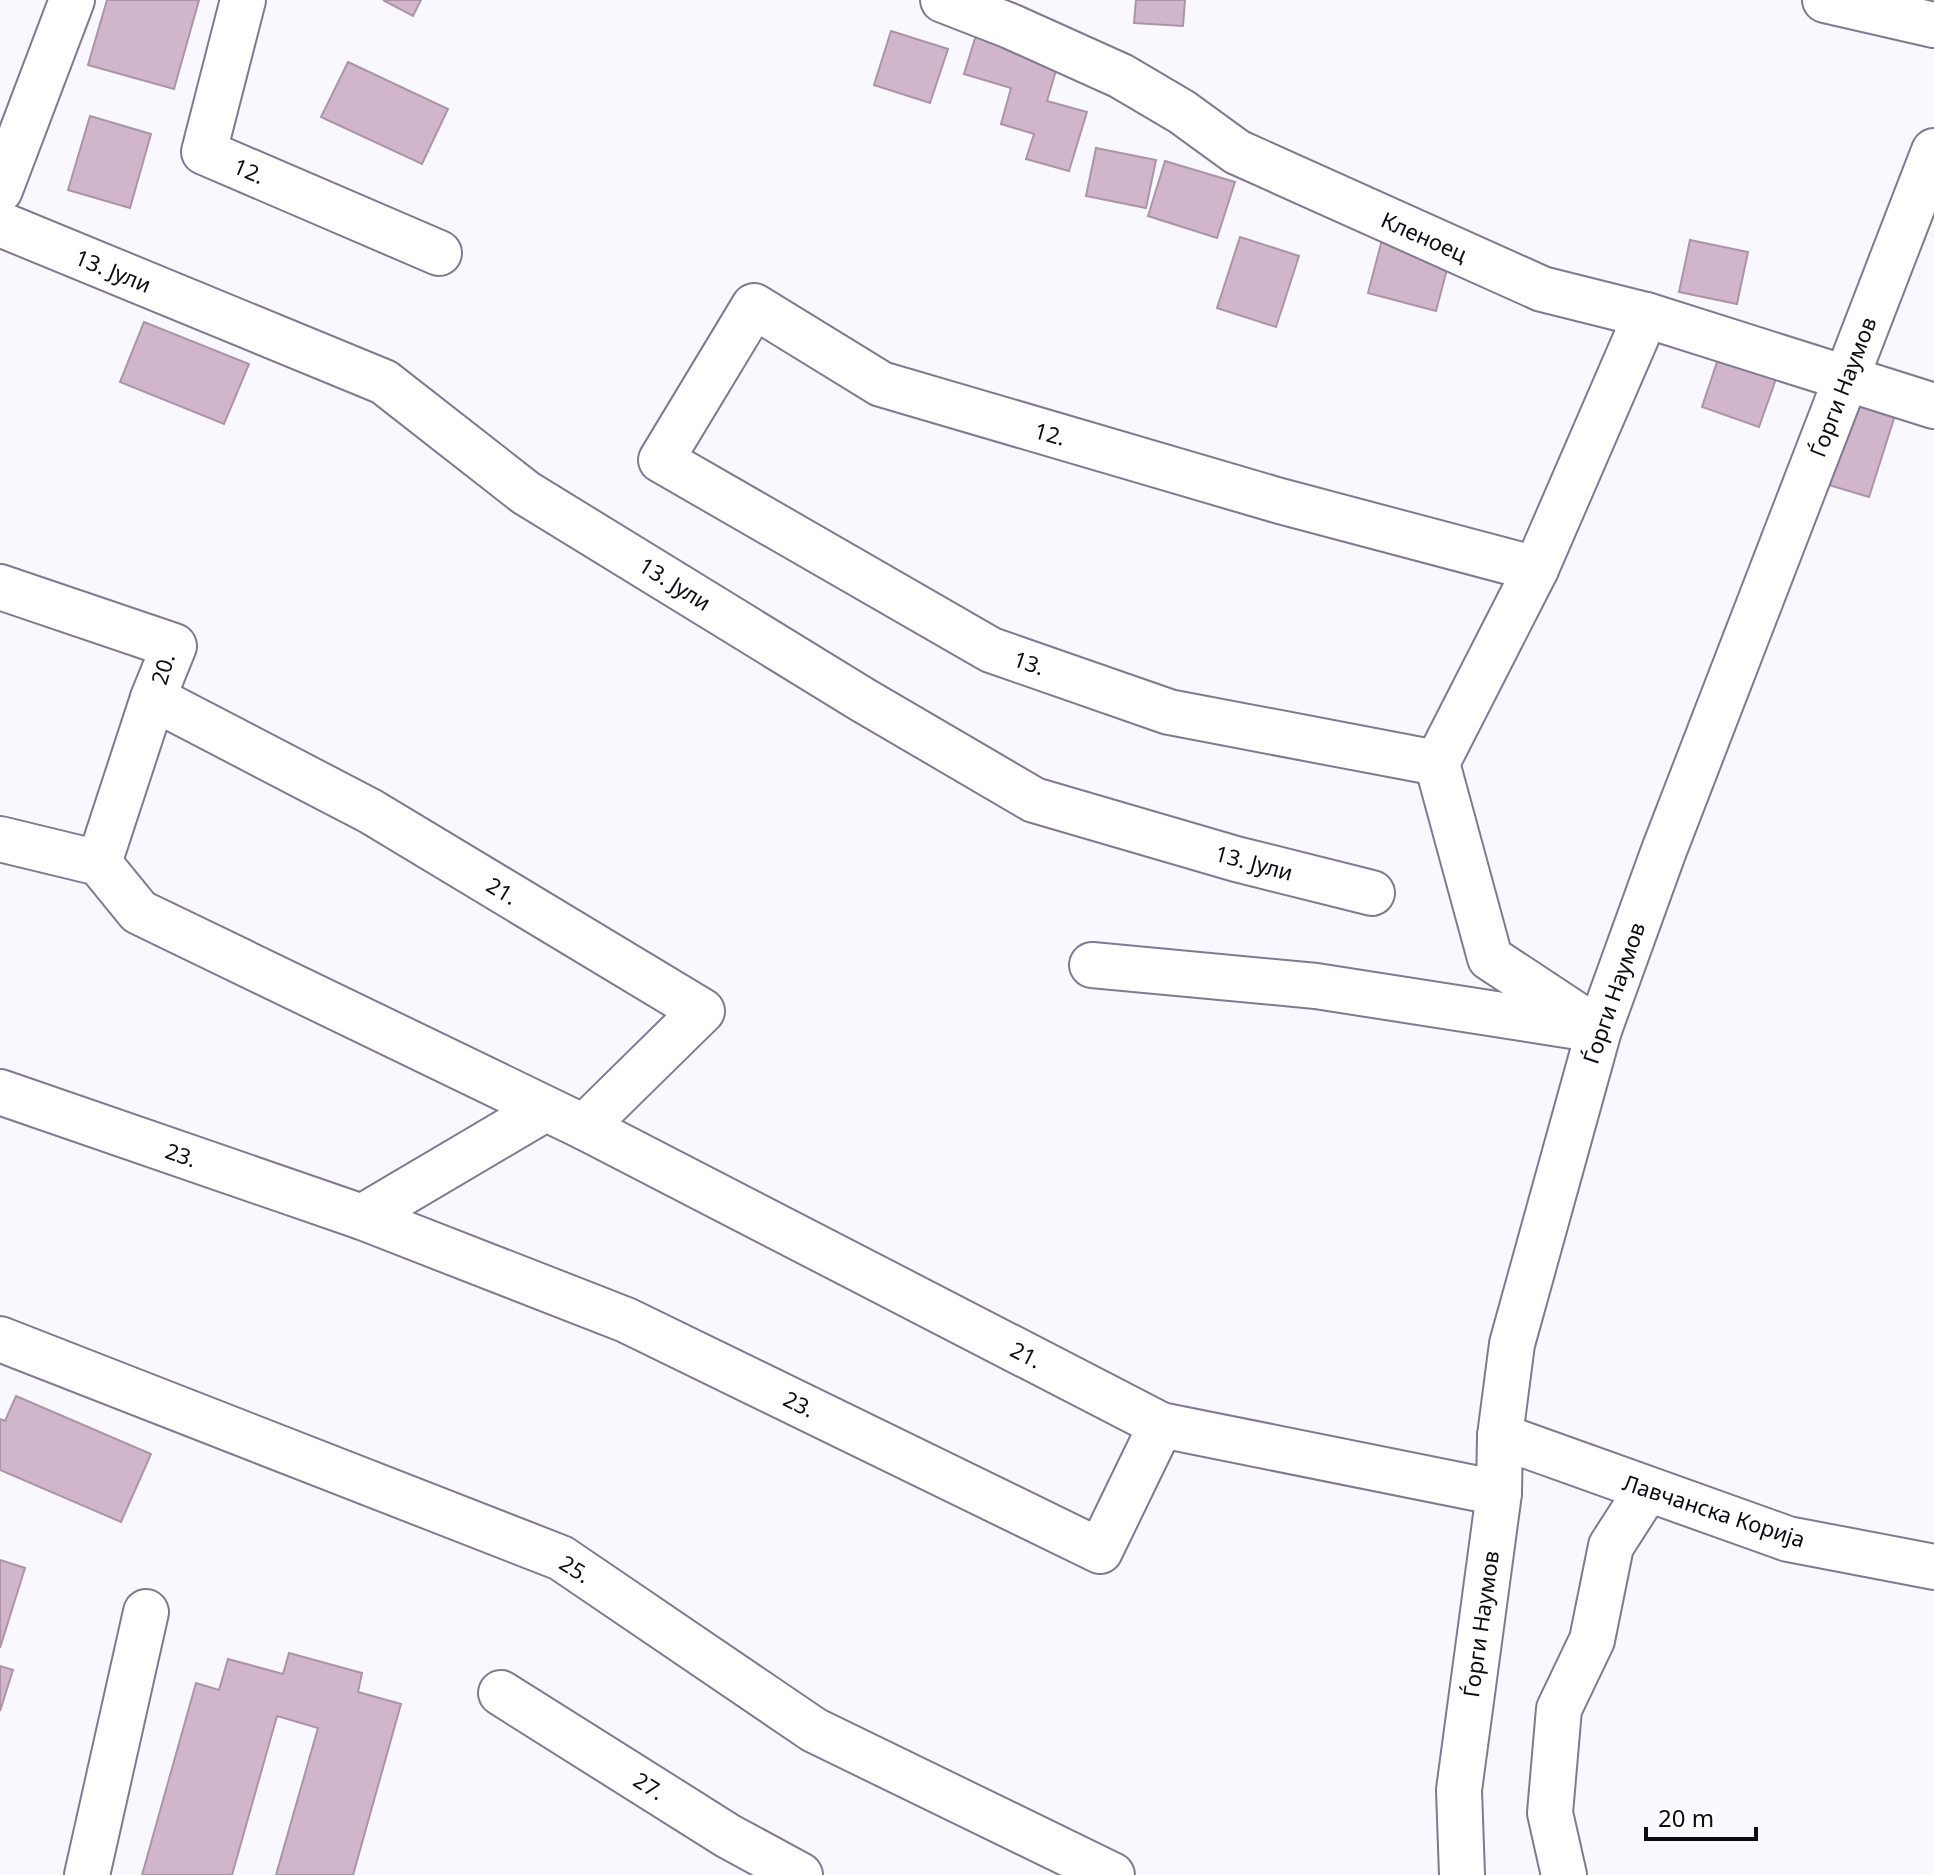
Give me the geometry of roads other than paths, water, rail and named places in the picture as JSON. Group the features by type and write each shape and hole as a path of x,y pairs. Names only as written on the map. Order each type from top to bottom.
{"street":[{"path":"0,190 72,0"},
{"name":"12.","path":"243,0 204,152 439,253"},
{"name":"Кленоец","path":"943,0 1121,76 1182,112 1237,152 1542,289 1646,315 1934,406"},
{"path":"1825,0 1934,25"},
{"name":"Ѓорги Наумов","path":"1462,1875 1459,1790 1499,1493 1500,1436 1512,1344 1599,1030 1663,853 1934,151"},
{"name":"13. Јули","path":"0,224 384,382 526,493 849,692 1034,800 1236,859 1372,893"},
{"name":"12.","path":"661,460 754,306 881,384 1280,501 1536,569"},
{"path":"1599,1030 1490,958 1437,763 1536,569 1646,315"},
{"name":"13.","path":"661,460 991,650 1169,712 1437,763"},
{"name":"20.","path":"0,587 174,646 153,698 99,863"},
{"name":"21.","path":"153,698 370,811 702,1011 584,1127"},
{"path":"0,839 99,863"},
{"name":"21.","path":"99,863 139,912 584,1127 1161,1425 1499,1493"},
{"path":"1092,965 1316,986 1599,1030"},
{"name":"23.","path":"0,1092 362,1217 626,1320 1100,1551 1161,1425"},
{"path":"362,1217 545,1109"},
{"name":"25.","path":"0,1339 561,1558 814,1730 1066,1866 1112,1875"},
{"name":"Лавчанска Корија","path":"1500,1436 1788,1539 1934,1567"},
{"path":"1564,1875 1550,1813 1559,1709 1592,1640 1611,1546 1647,1490"},
{"path":"87,1875 146,1612"},
{"name":"27.","path":"501,1693 728,1836 800,1875"}]}
